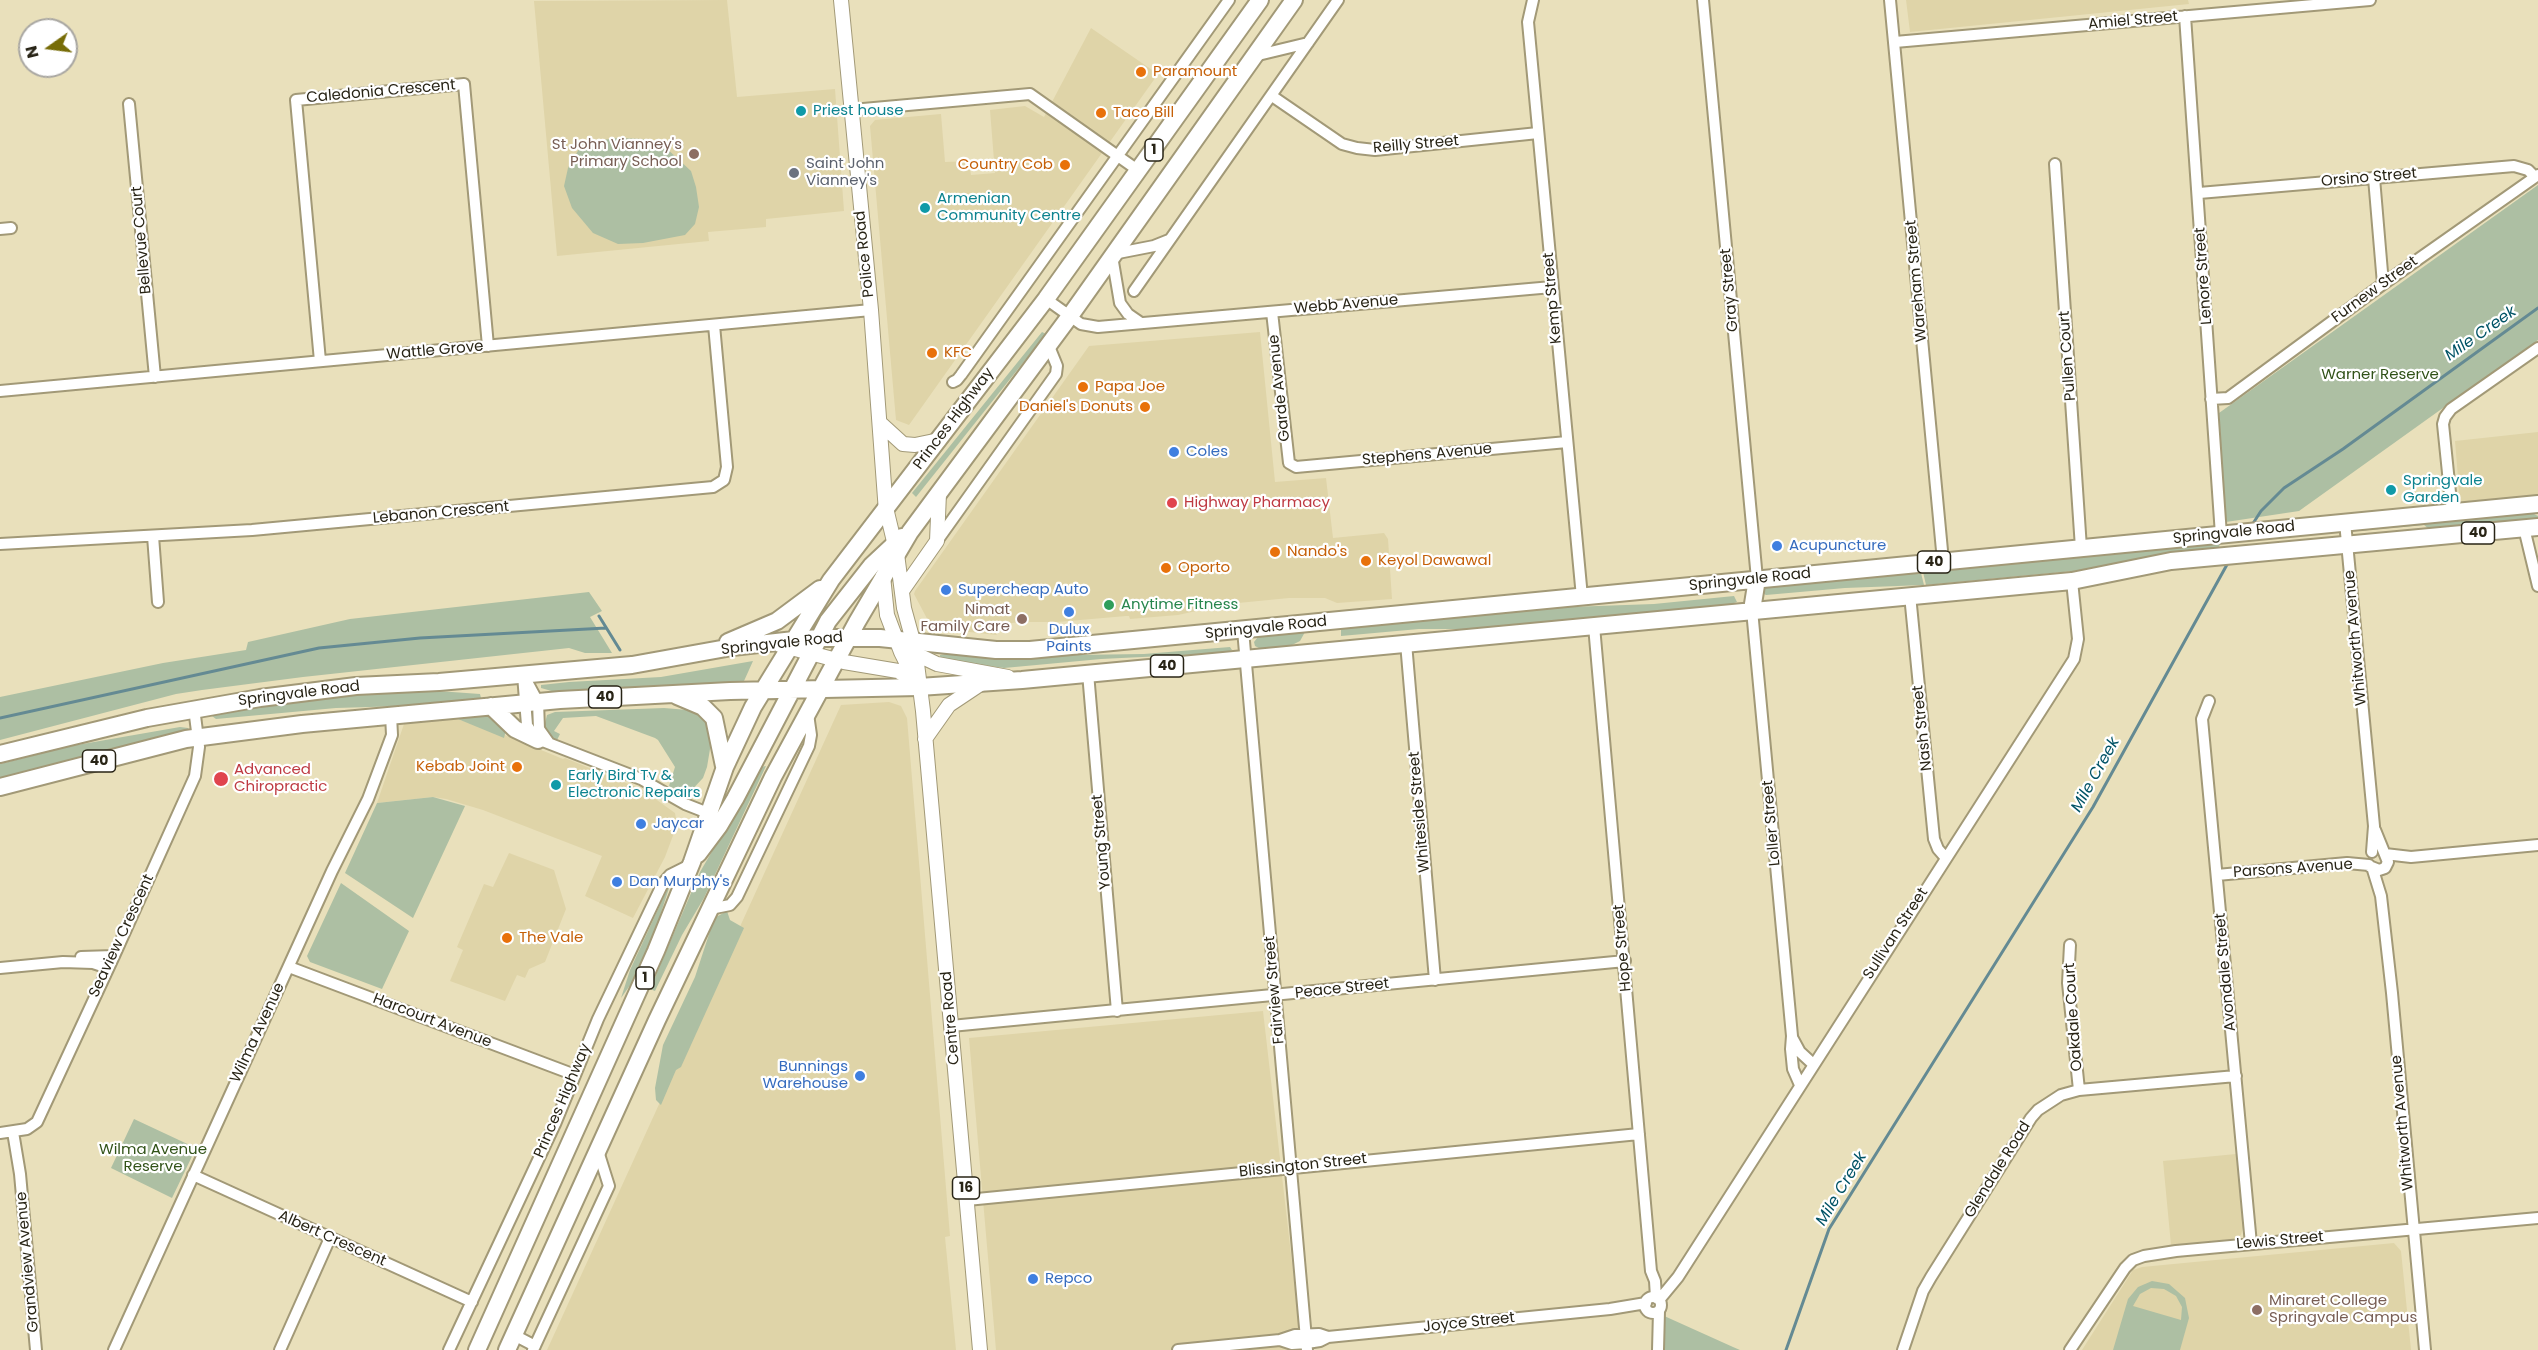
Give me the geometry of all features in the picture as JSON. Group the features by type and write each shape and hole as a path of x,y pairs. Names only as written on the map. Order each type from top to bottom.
{"highway":[{"name":"Princes Highway","path":"477,1350 656,951 691,863 725,767 763,690 831,580 1046,299 1260,0"},
{"name":"1","path":"510,1342 710,909 807,710 883,579 892,550 910,532 1070,316 1294,0"},
{"name":"Springvale Road","path":"0,754 194,708 321,690 632,665 702,652 771,643 791,644 819,638 896,639 914,648 1030,650 2538,504"},
{"name":"Springvale Road","path":"0,787 199,736 391,715 672,694 919,687 1022,680 2072,581 2136,567 2212,556 2531,527"},
{"name":"Princes Highway","path":"691,863 727,814 828,621 892,550"},
{"path":"1752,610 1757,579"},
{"path":"702,652 781,619 831,580"},
{"path":"672,694 700,705 712,716 718,729 725,767"},
{"path":"491,706 515,729 546,743"},
{"path":"595,1089 620,1101"}],"main road":[{"name":"Police Road","path":"841,0 871,310 886,508 892,550"},
{"path":"880,423 903,444 915,445 939,440"},
{"path":"902,591 936,543 939,493"},
{"name":"Centre Road","path":"892,550 914,648 925,739 980,1350"},
{"name":"Centre Road","path":"883,579 885,607 896,639 919,687"},
{"path":"791,644 810,653 835,660 898,671 919,687"},
{"path":"914,648 937,664 1022,680"},
{"path":"925,739 949,705 983,682"}],"street":[{"name":"Princes Highway","path":"952,382 961,375 1229,0"},
{"path":"1134,291 1338,0"},
{"name":"Kemp Street","path":"1533,0 1527,22 1582,597"},
{"name":"Gray Street","path":"1703,0 1757,579"},
{"name":"Wareham Street","path":"1890,0 1943,561"},
{"name":"Amiel Street","path":"1895,42 2370,0"},
{"name":"Lenore Street","path":"2185,16 2199,194 2211,399 2224,535"},
{"path":"1254,56 1308,43"},
{"name":"Caledonia Crescent","path":"320,361 296,100 464,84 488,346"},
{"path":"852,110 1025,94 1041,101 1139,171"},
{"name":"Reilly Street","path":"1272,96 1342,144 1357,148 1375,150 1538,133"},
{"name":"Bellevue Court","path":"129,104 155,376"},
{"name":"Pullen Court","path":"2055,165 2082,548"},
{"name":"Orsino Street","path":"2199,194 2514,166 2528,170 2537,176"},
{"name":"Furnew Street","path":"2211,399 2228,398 2383,284 2537,176"},
{"path":"2374,178 2383,284"},
{"path":"1141,323 1130,317 1120,303 1113,255 1154,246 1172,238"},
{"name":"Webb Avenue","path":"1046,299 1083,325 1092,327 1552,286"},
{"name":"Wattle Grove","path":"0,391 871,310"},
{"name":"Garde Avenue","path":"1272,312 1288,463"},
{"name":"Lebanon Crescent","path":"0,544 286,526 716,486 724,480 727,467 714,325"},
{"path":"936,543 1056,374 1057,366 1048,344"},
{"path":"2452,512 2444,438 2445,417 2451,409 2538,348"},
{"name":"Stephens Avenue","path":"1288,463 1296,467 1567,442"},
{"name":"Whitworth Avenue","path":"2345,522 2425,1350"},
{"path":"2531,527 2538,586"},
{"path":"153,536 158,602"},
{"name":"Sullivan Street","path":"1653,1305 1678,1277 2074,659 2078,639 2072,581"},
{"name":"Nash Street","path":"1910,595 1934,839 1938,849 1946,857"},
{"name":"Loller Street","path":"1752,610 1792,1036 1793,1069 1800,1085"},
{"name":"Hope Street","path":"1594,626 1651,1271 1649,1282 1658,1345"},
{"name":"Fairview Street","path":"1243,630 1306,1342"},
{"name":"Whiteside Street","path":"1406,644 1435,980"},
{"name":"Young Street","path":"1088,673 1117,1011"},
{"path":"524,675 539,729 546,743"},
{"name":"Avondale Street","path":"2209,701 2202,719 2251,1244"},
{"path":"531,703 528,728 532,737 646,782 683,803 708,813"},
{"name":"Seaview Crescent","path":"16,1132 34,1125 40,1116 195,776 199,760 199,736 194,708"},
{"name":"Wilma Avenue","path":"114,1350 384,763 392,735 391,715"},
{"name":"Parsons Avenue","path":"2217,875 2538,845"},
{"name":"Princes Highway","path":"450,1350 575,1075 598,1019 663,883 670,875 691,863"},
{"name":"Oakdale Court","path":"2070,945 2068,983 2079,1090"},
{"path":"63,962 76,958 114,956"},
{"path":"0,968 63,962 93,963 108,968"},
{"name":"Peace Street","path":"951,1026 1625,962"},
{"name":"Harcourt Avenue","path":"289,967 575,1075"},
{"name":"Loller Street","path":"1792,1036 1800,1052 1813,1064"},
{"name":"Glendale Road","path":"1903,1350 1923,1291 1931,1276 2038,1110 2061,1095 2079,1090 2236,1076"},
{"path":"0,1133 16,1132"},
{"name":"Grandview Avenue","path":"16,1132 36,1350"},
{"name":"Blissington Street","path":"967,1200 1639,1134"},
{"path":"510,1342 534,1348 609,1186 598,1151"},
{"name":"Albert Crescent","path":"193,1175 472,1302"},
{"name":"Lewis Street","path":"2070,1350 2133,1260 2175,1251 2538,1218"},
{"path":"280,1350 330,1238"},
{"name":"Joyce Street","path":"1178,1350 1280,1341 1292,1344 1320,1341 1328,1337 1610,1309 1627,1311 1653,1305"}],"shaded area":[{"name":"St John Vianney's Primary School","path":"727,0 737,97 835,89 844,211 766,219 766,227 708,232 709,241 557,256 534,1"},
{"path":"1906,0 2188,0 2189,4 1910,32"},
{"path":"1091,28 1158,74 909,425 896,420 870,126 875,120 941,114 945,162 969,161 971,175 995,173 990,110 1025,106 1044,117"},
{"path":"1260,332 1275,482 1326,478 1333,538 1384,533 1388,539 1392,599 1337,603 1325,598 1289,598 1228,604 1178,615 1130,619 1126,616 1057,622 1021,622 1002,624 993,628 997,635 932,628 914,594 915,591 1089,346"},
{"path":"2538,432 2538,495 2460,502 2455,441"},
{"path":"889,702 901,706 907,718 950,1236 945,1237 956,1350 547,1350 841,705"},
{"path":"454,718 495,731 643,790 675,813 677,825 665,857 633,918 585,896 602,856 483,810 446,799 433,797 377,803 404,724"},
{"path":"509,853 554,870 566,909 545,962 529,969 525,978 517,975 505,1001 450,981 463,950 457,947 484,884 493,887"},
{"path":"1263,1011 1302,1350 996,1350 969,1038"},
{"path":"2236,1154 2243,1227 2241,1235 2234,1239 2171,1245 2163,1161"},
{"name":"Minaret College Springvale Campus","path":"2394,1243 2401,1251 2411,1350 2082,1350 2133,1270 2142,1267"}],"green space":[{"path":"618,138 643,139 664,146 691,171 699,207 695,224 685,235 643,243 618,244 593,233 572,208 564,186 568,168 579,149 595,141"},
{"name":"Warner Reserve","path":"2538,185 2538,340 2299,511 2226,522 2219,413"},
{"path":"1042,332 1046,334 916,497 912,493"},
{"path":"2532,513 2538,516 2538,520 2429,529 2424,525 2358,531 2367,528"},
{"path":"2221,542 2218,549 2095,569 1926,585 1923,572"},
{"path":"1921,573 1924,585 1845,588 1766,595 1762,593 1764,588 1770,587"},
{"path":"589,592 602,611 590,617 612,653 585,653 569,648 202,690 176,694 0,740 0,697 163,663 246,650 248,642 350,619"},
{"path":"1734,596 1737,602 1731,604 1478,629 1419,629 1341,636 1341,629 1569,607 1654,604"},
{"path":"1305,632 1300,641 1288,647 1261,649 1255,646 1254,642 1258,637"},
{"path":"1230,647 1232,650 1225,653 1101,659 1004,668 940,659 940,655 946,654 1025,659 1073,655 1144,654"},
{"path":"753,661 744,681 555,692 541,688 541,685 569,682 661,677"},
{"path":"438,691 480,694 481,698 403,706 336,708 216,719 212,716 230,710 354,695"},
{"path":"664,708 688,710 707,718 711,743 707,767 703,778 688,794 669,786 675,767 655,738 596,716 563,718 554,731 560,734 557,740 548,736 544,727 547,715 555,712"},
{"path":"489,715 506,730 504,738 453,717"},
{"path":"180,727 189,730 0,780 0,764 71,746"},
{"path":"766,766 704,898 682,935 655,991 650,989 700,872 761,767"},
{"path":"433,797 465,806 413,918 345,873 377,803"},
{"path":"672,879 655,931 633,981 621,998 630,970"},
{"path":"341,883 409,931 382,989 310,962 307,956"},
{"path":"727,911 730,920 744,928 681,1067 676,1070 661,1105 656,1100 655,1088 663,1045 695,977 713,922 716,917"},
{"name":"Wilma Avenue Reserve","path":"134,1119 196,1148 172,1198 111,1168"},
{"path":"2152,1281 2169,1284 2185,1298 2189,1318 2180,1350 2113,1350 2128,1299 2138,1287","holes":["2151,1288 2164,1289 2176,1296 2182,1307 2181,1320 2133,1306 2140,1294"]},
{"path":"1662,1315 1733,1347 1740,1350 1665,1350"}],"waterway":[{"name":"Mile Creek","path":"2252,525 2261,511 2284,488 2343,449 2538,308"},
{"name":"Mile Creek","path":"1786,1350 1829,1229 2093,807 2229,561"},
{"path":"599,616 620,650"},
{"path":"0,718 319,648 420,638 606,628"}],"place":[{"name":"Paramount","path":"1141,72"},
{"name":"Priest house","path":"801,111"},
{"name":"Taco Bill","path":"1101,113"},
{"name":"St John Vianney's Primary School","path":"694,154"},
{"name":"Country Cob","path":"1065,165"},
{"name":"Saint John Vianney's","path":"794,173"},
{"name":"Armenian Community Centre","path":"925,208"},
{"name":"KFC","path":"932,353"},
{"name":"Papa Joe","path":"1083,387"},
{"name":"Daniel's Donuts","path":"1145,407"},
{"name":"Coles","path":"1174,452"},
{"name":"Springvale Garden","path":"2391,490"},
{"name":"Highway Pharmacy","path":"1172,503"},
{"name":"Acupuncture","path":"1777,546"},
{"name":"Nando's","path":"1275,552"},
{"name":"Keyol Dawawal","path":"1366,561"},
{"name":"Oporto","path":"1166,568"},
{"name":"Supercheap Auto","path":"946,590"},
{"name":"Anytime Fitness","path":"1109,605"},
{"name":"Dulux Paints","path":"1069,612"},
{"name":"Nimat Family Care","path":"1022,619"},
{"name":"Kebab Joint","path":"517,767"},
{"name":"Advanced Chiropractic","path":"221,779"},
{"name":"Early Bird Tv & Electronic Repairs","path":"556,785"},
{"name":"Jaycar","path":"641,824"},
{"name":"Dan Murphy's","path":"617,882"},
{"name":"The Vale","path":"507,938"},
{"name":"Bunnings Warehouse","path":"860,1076"},
{"name":"Repco","path":"1033,1279"},
{"name":"Minaret College Springvale Campus","path":"2257,1310"}]}
